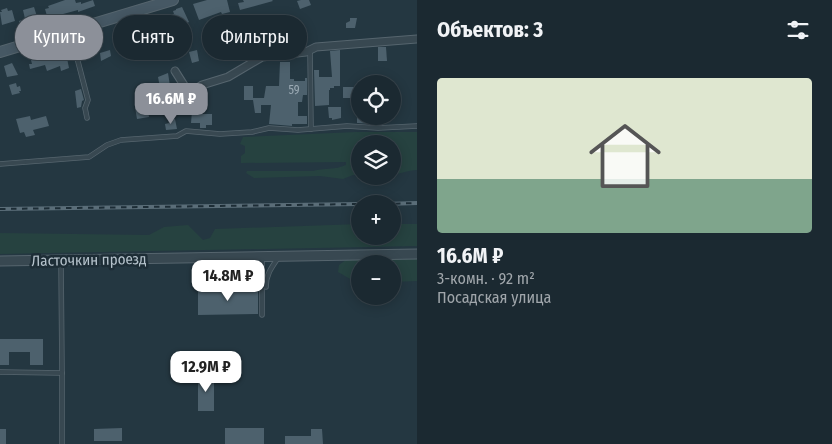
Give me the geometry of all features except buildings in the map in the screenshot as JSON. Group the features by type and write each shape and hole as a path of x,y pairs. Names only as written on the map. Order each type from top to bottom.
{"main road":[{"path":"103,21 173,0"},
{"path":"0,52 15,48"}],"street":[{"path":"175,71 187,90 192,92 202,85 228,77 262,57 306,52 316,47 417,39"},
{"name":"Ласточкин проезд","path":"0,261 417,254"}],"lane":[{"path":"310,50 311,129"},
{"path":"78,60 88,100 85,108 87,118"},
{"path":"0,164 89,157 107,145 121,140 177,136 186,131 220,134 252,132 269,128 290,130 347,126 363,128 417,126"},
{"path":"266,287 269,271 279,256"},
{"path":"262,257 262,315"},
{"path":"61,260 62,444"},
{"path":"259,288 259,276 262,270"},
{"path":"0,372 62,373"}],"green space":[{"path":"356,132 417,132 417,170 401,173 401,135 351,135 351,176 343,179 320,176 254,178 246,173 247,171 313,171 342,167 346,165 346,162 241,163 241,156 245,153 245,146 240,144 243,137"},
{"path":"351,224 351,245 401,245 401,224 417,224 417,246 0,254 0,233 149,235 164,227 188,225 203,240 210,238 215,229"},
{"path":"401,258 417,258 417,281 401,282"},
{"path":"347,259 351,259 351,279 338,272 339,265"}],"railway":[{"path":"401,203 417,203"},
{"path":"0,209 351,204"}]}
